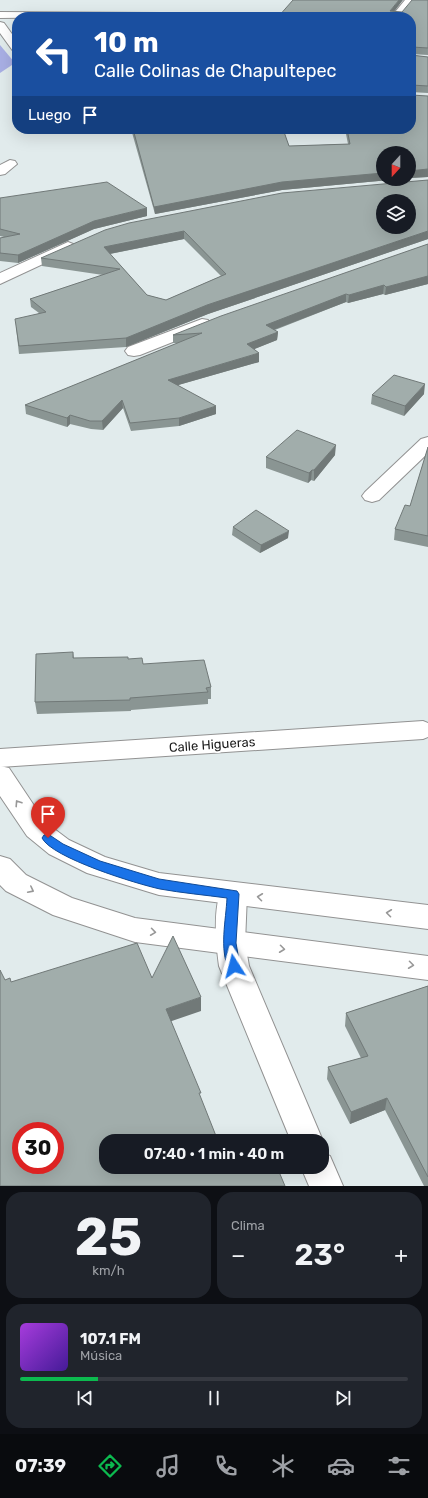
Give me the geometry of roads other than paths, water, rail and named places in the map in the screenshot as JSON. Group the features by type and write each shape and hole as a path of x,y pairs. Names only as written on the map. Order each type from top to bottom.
{"street":[{"path":"400,12 411,0"},
{"path":"0,15 12,15"},
{"path":"0,25 12,42"},
{"path":"3,276 79,242"},
{"path":"134,351 214,319"},
{"path":"372,496 428,443"},
{"name":"Calle Higueras","path":"0,758 423,730"},
{"path":"0,775 36,829 59,847 97,865 159,884 428,918"},
{"path":"0,867 16,883 63,907 135,930 428,968"},
{"path":"233,894 230,943 234,966 304,1134"},
{"path":"321,1174 326,1186"}]}
